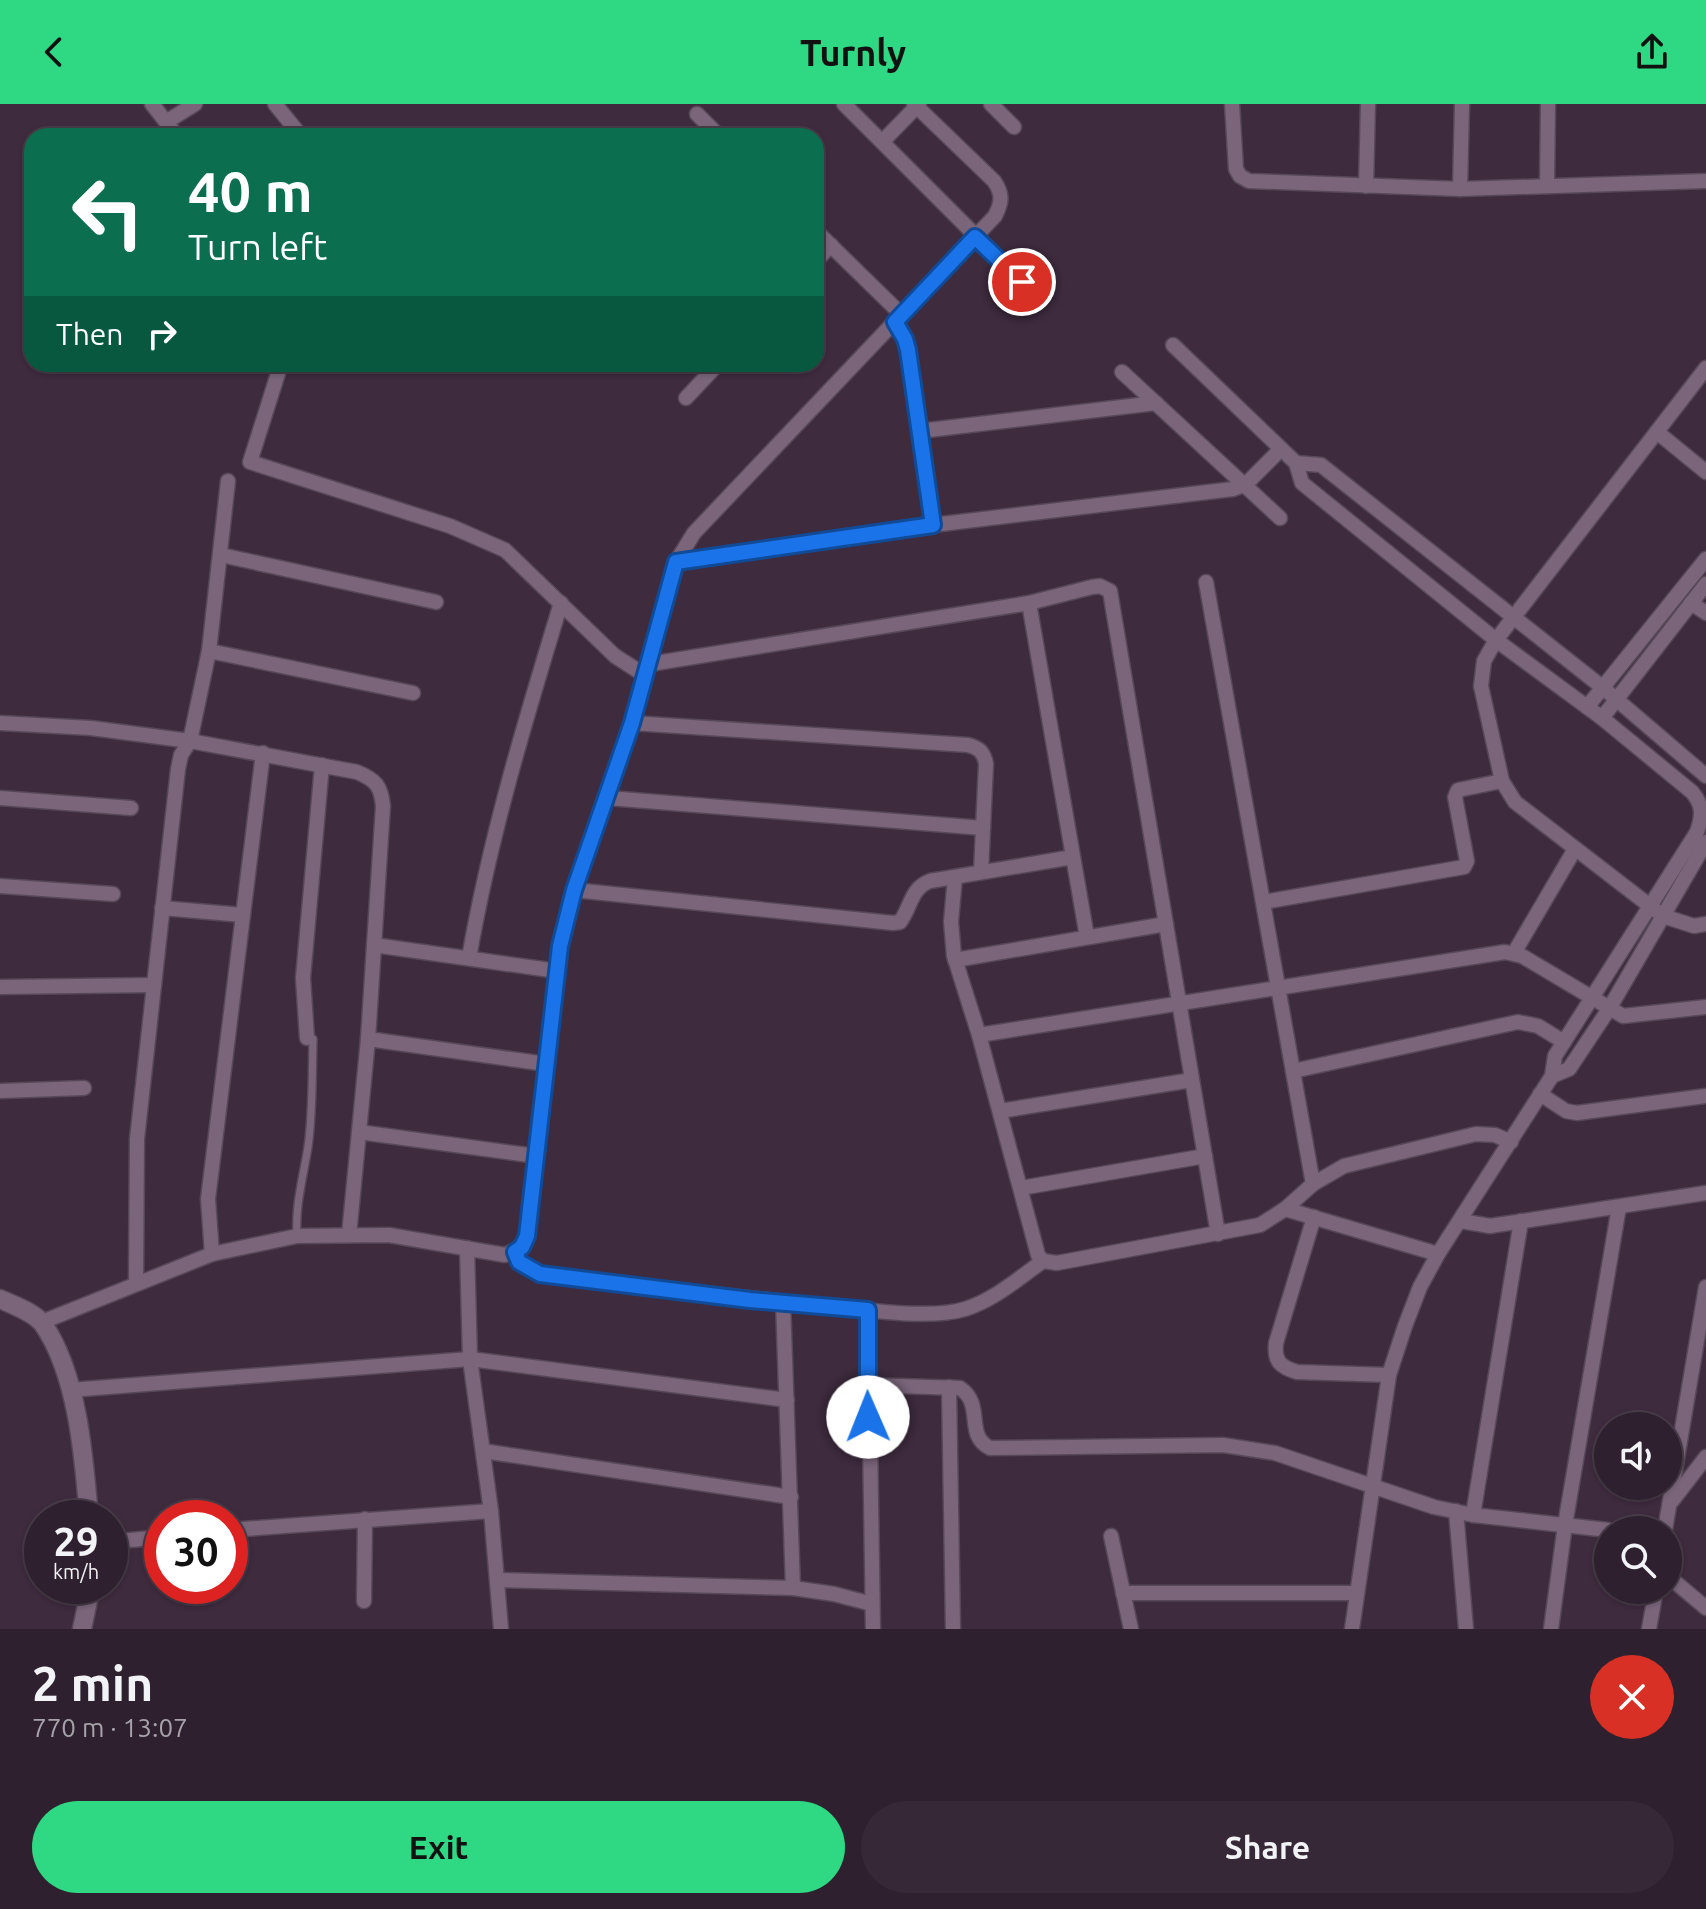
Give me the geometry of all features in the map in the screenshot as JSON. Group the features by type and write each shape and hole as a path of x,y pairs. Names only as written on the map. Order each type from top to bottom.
{"main road":[{"path":"0,1299 42,1322 68,1376 84,1459 87,1500"},
{"path":"82,1629 88,1604"}],"street":[{"path":"152,104 171,128"},
{"path":"166,122 195,104"},
{"path":"275,104 294,128"},
{"path":"844,104 1022,282"},
{"path":"991,104 1014,127"},
{"path":"1232,104 1234,159 1240,176 1259,182 1460,189 1706,181"},
{"path":"1366,186 1368,104"},
{"path":"1460,189 1462,104"},
{"path":"1547,186 1548,104"},
{"path":"42,1322 212,1254 297,1236 389,1235 505,1255 522,1247 527,1236 560,946 574,890 632,723 676,562 694,533 995,216 1001,203 1001,191 994,181 917,105 883,141"},
{"path":"697,114 711,128"},
{"path":"824,238 898,318 908,350 933,525"},
{"path":"824,252 831,245"},
{"path":"1173,345 1296,463 1302,483 1496,640 1602,718 1692,792 1704,811 1697,832 1555,1056 1552,1076 1420,1287 1389,1375 1352,1629"},
{"path":"1706,368 1496,640 1484,661 1481,686 1502,781 1515,802 1663,916 1694,926 1706,924"},
{"path":"278,372 250,462 450,526 496,545 505,550 615,656 648,670 1029,603 1100,586 1110,591 1218,1234"},
{"path":"686,398 710,372"},
{"path":"1122,372 1280,518"},
{"path":"920,431 1156,403"},
{"path":"1657,432 1706,472"},
{"path":"676,562 933,525 1233,489 1246,484 1281,449"},
{"path":"1296,463 1321,465 1602,687 1706,776"},
{"path":"136,1283 137,1139 162,908 178,769 181,755 190,741 209,651 228,481"},
{"path":"221,555 436,602"},
{"path":"1587,707 1706,559"},
{"path":"1206,582 1313,1184"},
{"path":"1602,718 1706,584"},
{"path":"469,958 502,799 561,603"},
{"path":"1029,603 1087,937"},
{"path":"1691,603 1706,613"},
{"path":"209,651 413,693"},
{"path":"0,723 91,728 263,753 357,772 374,779 381,788 383,806 368,1039 349,1235"},
{"path":"632,723 968,745 984,754 986,764 981,872"},
{"path":"212,1254 208,1199 263,753"},
{"path":"310,1039 303,978 322,765"},
{"path":"1264,902 1464,867 1466,855 1455,797 1458,790 1502,781"},
{"path":"0,798 131,808"},
{"path":"608,798 983,828"},
{"path":"1552,1076 1569,1069 1609,1009 1706,842"},
{"path":"1514,953 1575,849"},
{"path":"574,890 893,923 900,922 917,889 923,884 1073,857"},
{"path":"955,877 951,930 955,960 979,1035 1038,1255 1043,1261 1057,1263 1260,1225 1285,1209 1313,1184 1344,1166 1476,1134 1495,1135 1511,1142"},
{"path":"0,886 113,894"},
{"path":"162,908 243,915"},
{"path":"955,960 1166,924"},
{"path":"374,945 557,971"},
{"path":"979,1035 1490,953 1514,953 1623,1016 1706,1007"},
{"path":"0,987 154,985"},
{"path":"1293,1071 1518,1022 1538,1026 1564,1042"},
{"path":"368,1039 546,1064"},
{"path":"1000,1111 1192,1080"},
{"path":"0,1091 84,1088"},
{"path":"1540,1094 1566,1111 1577,1113 1706,1096"},
{"path":"359,1132 536,1156"},
{"path":"1021,1188 1205,1156"},
{"path":"1461,1221 1490,1226 1706,1193"},
{"path":"1551,1629 1565,1525 1619,1207"},
{"path":"1285,1209 1438,1254"},
{"path":"1314,1217 1276,1343 1278,1362 1285,1369 1297,1372 1389,1375"},
{"path":"1473,1515 1521,1221"},
{"path":"467,1248 470,1359 491,1511 501,1629"},
{"path":"515,1252 519,1262 540,1274 783,1302 946,1313 967,1309 1002,1290 1043,1261"},
{"path":"1668,1516 1706,1287"},
{"path":"783,1302 793,1588"},
{"path":"868,1310 873,1629"},
{"path":"70,1390 470,1359 787,1400"},
{"path":"867,1385 960,1388 970,1394 977,1434 982,1444 990,1448 1223,1445 1275,1453 1434,1507 1473,1515 1594,1528"},
{"path":"949,1387 953,1629"},
{"path":"483,1451 791,1497"},
{"path":"1670,1504 1706,1457"},
{"path":"248,1529 491,1511"},
{"path":"1456,1511 1466,1629"},
{"path":"364,1601 365,1519"},
{"path":"1111,1536 1131,1629"},
{"path":"497,1580 793,1588 872,1604"},
{"path":"1682,1588 1706,1608"},
{"path":"1123,1593 1357,1593"},
{"path":"1649,1629 1653,1604"}],"lane":[{"path":"297,1236 296,1215 308,1148 312,1103 310,1039"}],"route":[{"path":"868,1417 868,1310 750,1300 540,1274 528,1270 519,1262 515,1252 522,1247 527,1236 560,946 574,890 608,798 650,664 676,562 933,525 908,350 895,322 975,237 1022,282"}]}
